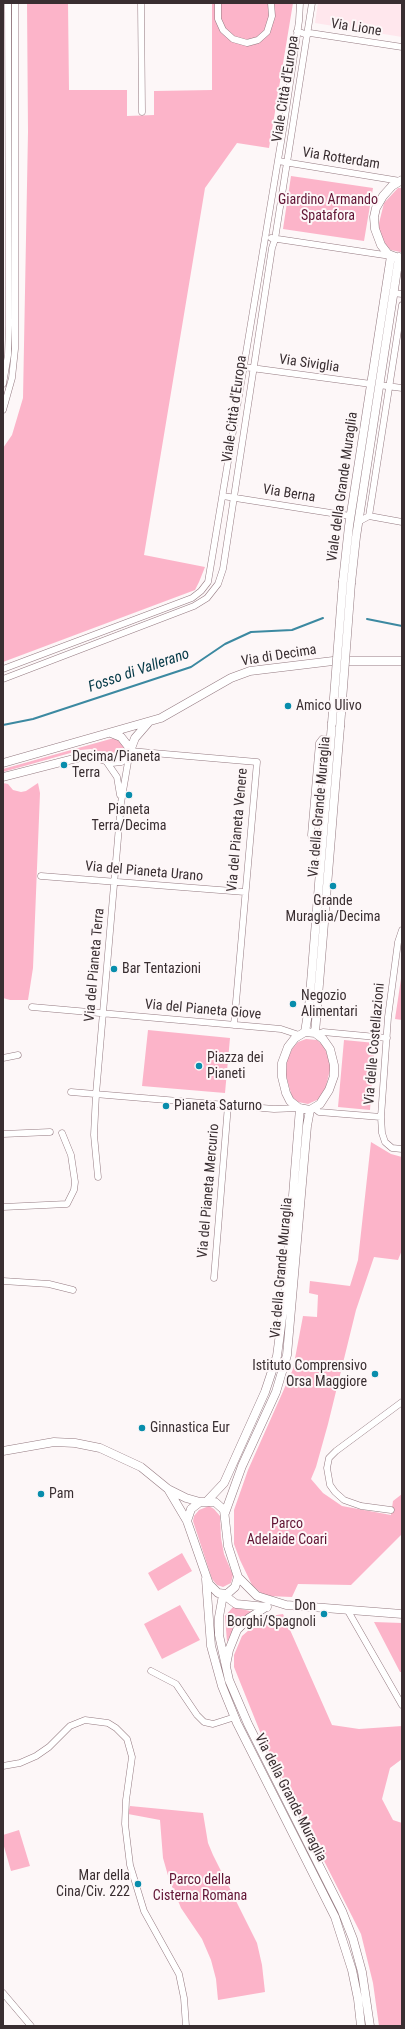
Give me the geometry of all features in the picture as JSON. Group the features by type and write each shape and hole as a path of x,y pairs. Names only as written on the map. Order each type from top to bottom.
{"street":[{"path":"3,384 7,362 9,336 9,206 6,128 8,3"},
{"path":"9,206 16,127 15,3"},
{"path":"140,3 142,112"},
{"path":"218,3 218,19 223,30 233,39 247,43 258,40 267,32 272,16 271,3"},
{"name":"Viale Città d'Europa","path":"3,669 198,595 206,586 210,576 278,161 300,3"},
{"name":"Viale Città d'Europa","path":"3,679 191,607 206,600 217,586 222,574 253,368 312,3"},
{"path":"297,31 307,35"},
{"name":"Via Lione","path":"307,35 310,33 402,47"},
{"path":"6,128 16,127"},
{"name":"Via Rotterdam","path":"278,161 401,180"},
{"path":"398,257 382,247 374,227 374,217 376,208 383,196 401,180"},
{"path":"265,237 398,257"},
{"name":"Viale della Grande Muraglia","path":"332,723 347,582 350,516 393,293 398,257"},
{"name":"Viale della Grande Muraglia","path":"347,582 358,522 375,385 398,257"},
{"path":"393,293 402,294"},
{"path":"369,516 402,305"},
{"path":"3,410 13,370 9,336"},
{"name":"Via Siviglia","path":"244,367 402,388"},
{"name":"Via Berna","path":"223,496 350,516"},
{"path":"358,522 369,516 402,522"},
{"name":"Via della Grande Muraglia","path":"316,1034 340,727 347,582"},
{"name":"Via di Decima","path":"3,763 148,723 171,713 231,678 250,671 333,661 402,661"},
{"name":"Via di Decima","path":"130,754 135,738 148,723"},
{"name":"Via della Grande Muraglia","path":"187,1521 191,1509 204,1501 224,1483 265,1392 277,1356 285,1295 300,1108 287,1096 282,1069 288,1047 302,1034 309,1006 332,723"},
{"path":"3,777 81,756 96,757 106,762 119,762 130,754 124,739 111,733"},
{"name":"Via del Pianeta Terra","path":"98,1177 94,1135 96,1094 121,803 130,754"},
{"name":"Via del Pianeta Venere","path":"130,754 257,762 234,1025"},
{"path":"106,762 117,777 121,803"},
{"name":"Via del Pianeta Urano","path":"42,876 245,892"},
{"name":"Via delle Costellazioni","path":"402,930 396,956 387,1038 381,1117 382,1133 385,1142 392,1148 402,1149"},
{"name":"Via del Pianeta Giove","path":"32,1007 281,1029 302,1034"},
{"path":"302,1034 316,1034 323,1032 387,1038"},
{"path":"312,1109 320,1104 328,1093 334,1070 330,1049 324,1039 316,1034"},
{"path":"3,1058 18,1055"},
{"path":"71,1092 281,1109 300,1108 312,1109 319,1112 381,1117"},
{"name":"Via del Pianeta Mercurio","path":"214,1278 228,1105"},
{"name":"Via della Grande Muraglia","path":"225,1513 242,1466 276,1392 287,1355 308,1121 312,1109"},
{"path":"3,1134 50,1132"},
{"path":"3,1207 67,1204 74,1190 75,1182 71,1155 62,1133"},
{"path":"3,1281 49,1284 73,1290"},
{"path":"391,1510 361,1506 342,1498 330,1485 327,1468 330,1458 336,1451 402,1402"},
{"path":"3,1452 54,1442 89,1445 108,1450 138,1465 168,1489 186,1498 220,1504 225,1513 228,1546 238,1577 254,1594 286,1605"},
{"name":"Via della Grande Muraglia","path":"168,1489 187,1521 200,1554 206,1579 213,1656 224,1693 335,1917 352,1970 358,1999 361,2026"},
{"path":"224,1595 233,1590 238,1577"},
{"path":"206,1579 213,1590 224,1595 237,1604 266,1607 286,1605 402,1614"},
{"name":"Via della Grande Muraglia","path":"224,1595 218,1627 221,1652 232,1688 248,1724 342,1911 353,1939 362,1972 370,2026"},
{"path":"226,1670 229,1650 237,1630 249,1618 266,1607"},
{"path":"348,1611 402,1705"},
{"path":"151,1671 176,1684 197,1715 204,1722 213,1724 235,1717"},
{"path":"3,1766 20,1763 36,1756 49,1747 70,1726 85,1720 108,1723 116,1728 127,1739 132,1757 125,1818 125,1836 130,1864 144,1911 179,1974 184,1998 186,2026"},
{"path":"3,1993 31,2026"}],"shaded area":[{"path":"318,3 402,3 402,37 315,23"}],"green space":[{"path":"27,3 68,3 69,90 127,90 127,116 154,115 154,91 212,90 212,3 293,3 269,148 237,143 205,188 144,555 205,567 199,582 195,590 3,662 3,448 12,435 23,398 28,132"},
{"name":"Giardino Armando Spatafora","path":"291,176 373,188 364,241 283,229"},
{"path":"398,188 402,188 402,252 391,250 387,247 379,231 379,223 384,203"},
{"path":"114,738 118,739 124,747 123,751 116,758 91,749 81,750 3,772 3,769"},
{"path":"3,783 8,784 13,790 21,792 26,791 38,783 40,793 33,968 28,1000 10,1000 3,998"},
{"path":"402,972 402,1020 395,1019"},
{"path":"148,1030 230,1038 225,1093 142,1086"},
{"path":"306,1039 317,1040 324,1046 330,1061 330,1070 325,1090 319,1099 308,1104 298,1102 292,1097 286,1075 287,1060 292,1049 298,1042"},
{"path":"344,1040 375,1043 370,1110 338,1107"},
{"name":"Parco Adelaide Coari","path":"371,1142 391,1154 402,1157 402,1250 398,1260 374,1257 356,1310 328,1424 316,1467 311,1479 323,1493 342,1506 391,1515 393,1501 402,1494 402,1534 351,1585 298,1584 292,1597 268,1596 261,1593 252,1585 240,1560 234,1544 234,1510 248,1470 293,1369 303,1316 317,1317 318,1295 309,1293 310,1281 350,1286 358,1260"},
{"path":"209,1506 220,1516 221,1538 224,1554 233,1575 231,1583 223,1587 217,1585 212,1579 193,1521 194,1516 199,1510"},
{"path":"182,1553 192,1571 158,1591 148,1573"},
{"path":"180,1605 200,1640 162,1659 144,1624"},
{"path":"233,1607 254,1612 235,1626 227,1642 225,1616"},
{"path":"283,1614 332,1725 359,1729 402,1726 402,1759 390,1768 382,1799 393,1820 402,1823 402,2026 379,2026 373,1983 361,1934 265,1744 234,1667 234,1655 242,1636 264,1617"},
{"path":"374,1622 402,1623 402,1672 400,1672"},
{"name":"Parco della Cisterna Romana","path":"130,1806 203,1813 208,1843 257,1943 262,1965 265,1992 218,2000 216,1979 211,1960 202,1939 181,1908 169,1879 163,1858 160,1820 128,1814"},
{"path":"19,1830 30,1866 11,1871 3,1843 3,1835"}],"waterway":[{"name":"Fosso di Vallerano","path":"3,725 33,719 191,667 225,644 251,632 292,630 323,618"},
{"name":"Fosso di Vallerano","path":"367,619 402,626"}],"place":[{"name":"Amico Ulivo","path":"288,706"},
{"name":"Decima/Pianeta Terra","path":"64,765"},
{"name":"Pianeta Terra/Decima","path":"129,795"},
{"name":"Grande Muraglia/Decima","path":"333,886"},
{"name":"Bar Tentazioni","path":"114,969"},
{"name":"Negozio Alimentari","path":"293,1004"},
{"name":"Piazza dei Pianeti","path":"199,1066"},
{"name":"Pianeta Saturno","path":"166,1106"},
{"name":"Istituto Comprensivo Orsa Maggiore","path":"375,1374"},
{"name":"Ginnastica Eur","path":"142,1428"},
{"name":"Pam","path":"41,1494"},
{"name":"Don Borghi/Spagnoli","path":"324,1614"},
{"name":"Mar della Cina/Civ. 222","path":"138,1884"}]}
